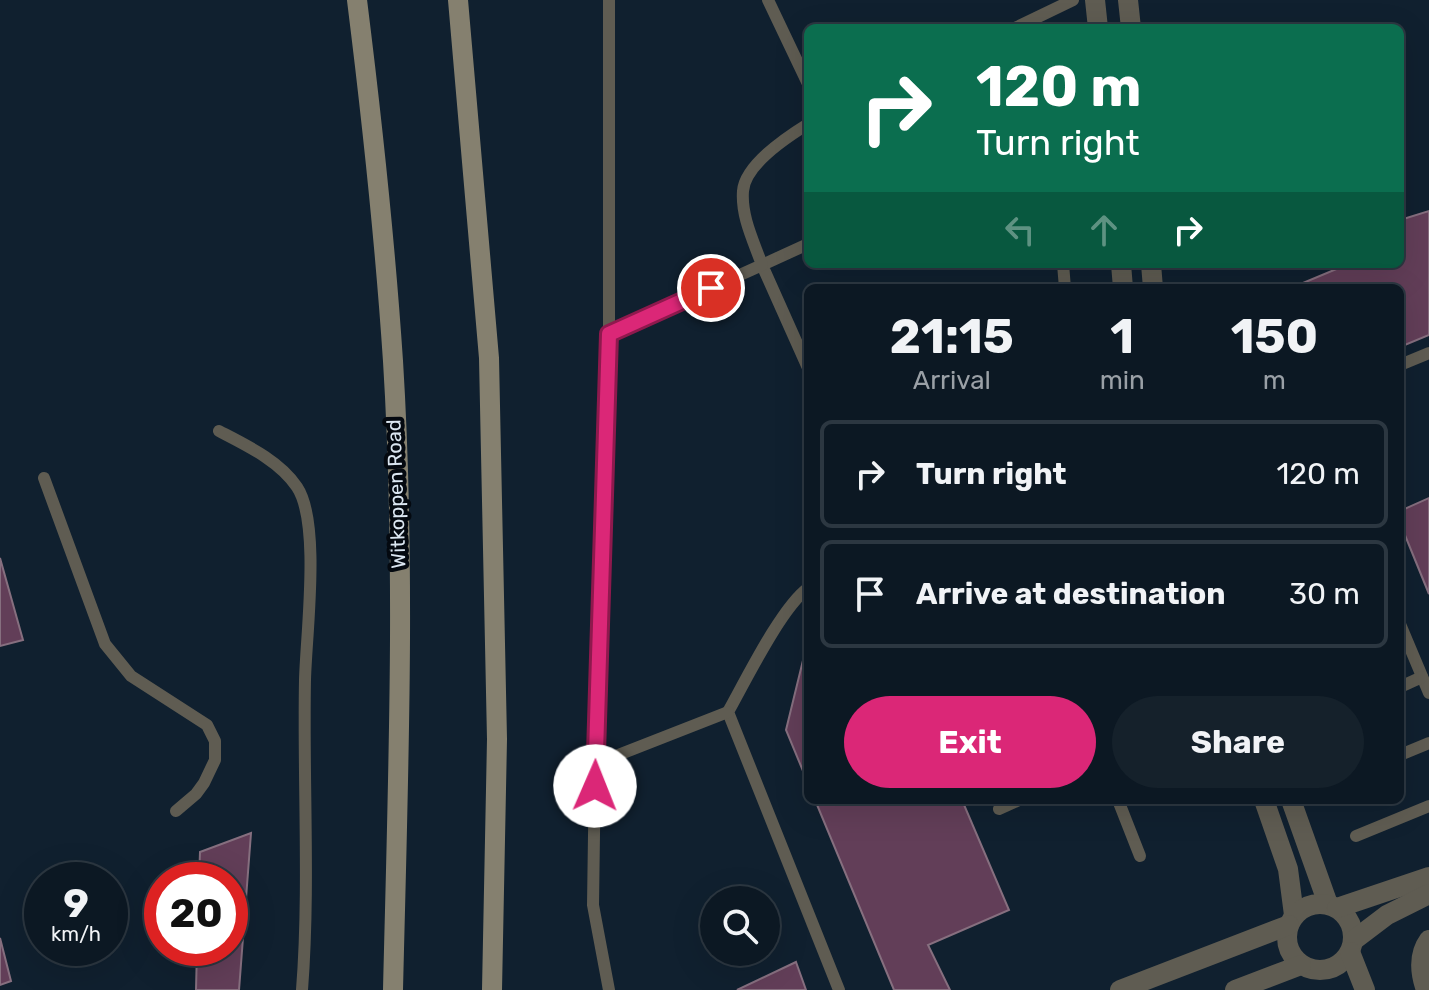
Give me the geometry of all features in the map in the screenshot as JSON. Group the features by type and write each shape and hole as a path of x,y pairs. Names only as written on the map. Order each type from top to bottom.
{"main road":[{"name":"Witkoppen Road","path":"357,0 370,106 393,378 399,567 399,776 393,990"},
{"path":"458,0 489,358 497,739 492,990"}],"street":[{"path":"1128,0 1131,24"},
{"path":"1098,24 1099,1"},
{"path":"1265,804 1288,869 1292,920 1287,943 1295,959 1326,990"},
{"path":"1293,804 1333,906 1350,922 1352,946 1365,990"},
{"path":"1120,990 1292,920 1310,905 1333,906 1429,877"},
{"path":"1235,990 1306,967 1329,970 1345,960 1352,946 1387,915 1429,894"},
{"path":"1426,990 1422,978 1422,950 1429,940"}],"lane":[{"path":"609,0 609,334 593,905 609,990"},
{"path":"768,0 804,76"},
{"path":"1023,24 1071,1 1099,1"},
{"path":"804,131 770,151 748,177 743,189 744,214 762,265 804,359"},
{"path":"609,334 804,246"},
{"path":"1404,363 1429,353"},
{"path":"219,431 254,449 283,472 297,486 304,502 309,568 305,680 306,936 302,990"},
{"path":"44,478 105,644 131,676 207,725 215,741 215,760 204,783 176,811"},
{"path":"595,764 728,712 782,618 804,591"},
{"path":"1404,634 1429,693"},
{"path":"1404,685 1422,677"},
{"path":"728,712 839,990"},
{"path":"1404,753 1429,743"},
{"path":"999,809 1010,804"},
{"path":"1120,804 1140,856"},
{"path":"1356,836 1429,806"}],"building":[{"path":"1429,211 1429,335 1404,345 1404,284 1301,284 1339,268 1404,268 1404,219"},
{"path":"1429,498 1429,594 1404,533 1404,509"},
{"path":"0,558 23,640 0,646"},
{"path":"804,656 804,773 786,730"},
{"path":"817,804 964,804 1009,910 928,945 950,990 894,990"},
{"path":"251,833 248,872 248,862 200,862 200,852"},
{"path":"0,938 11,981 0,985"},
{"path":"796,962 806,990 737,990"},
{"path":"197,966 241,966 239,990 196,990"}],"route":[{"path":"595,786 609,334 711,288"}]}
